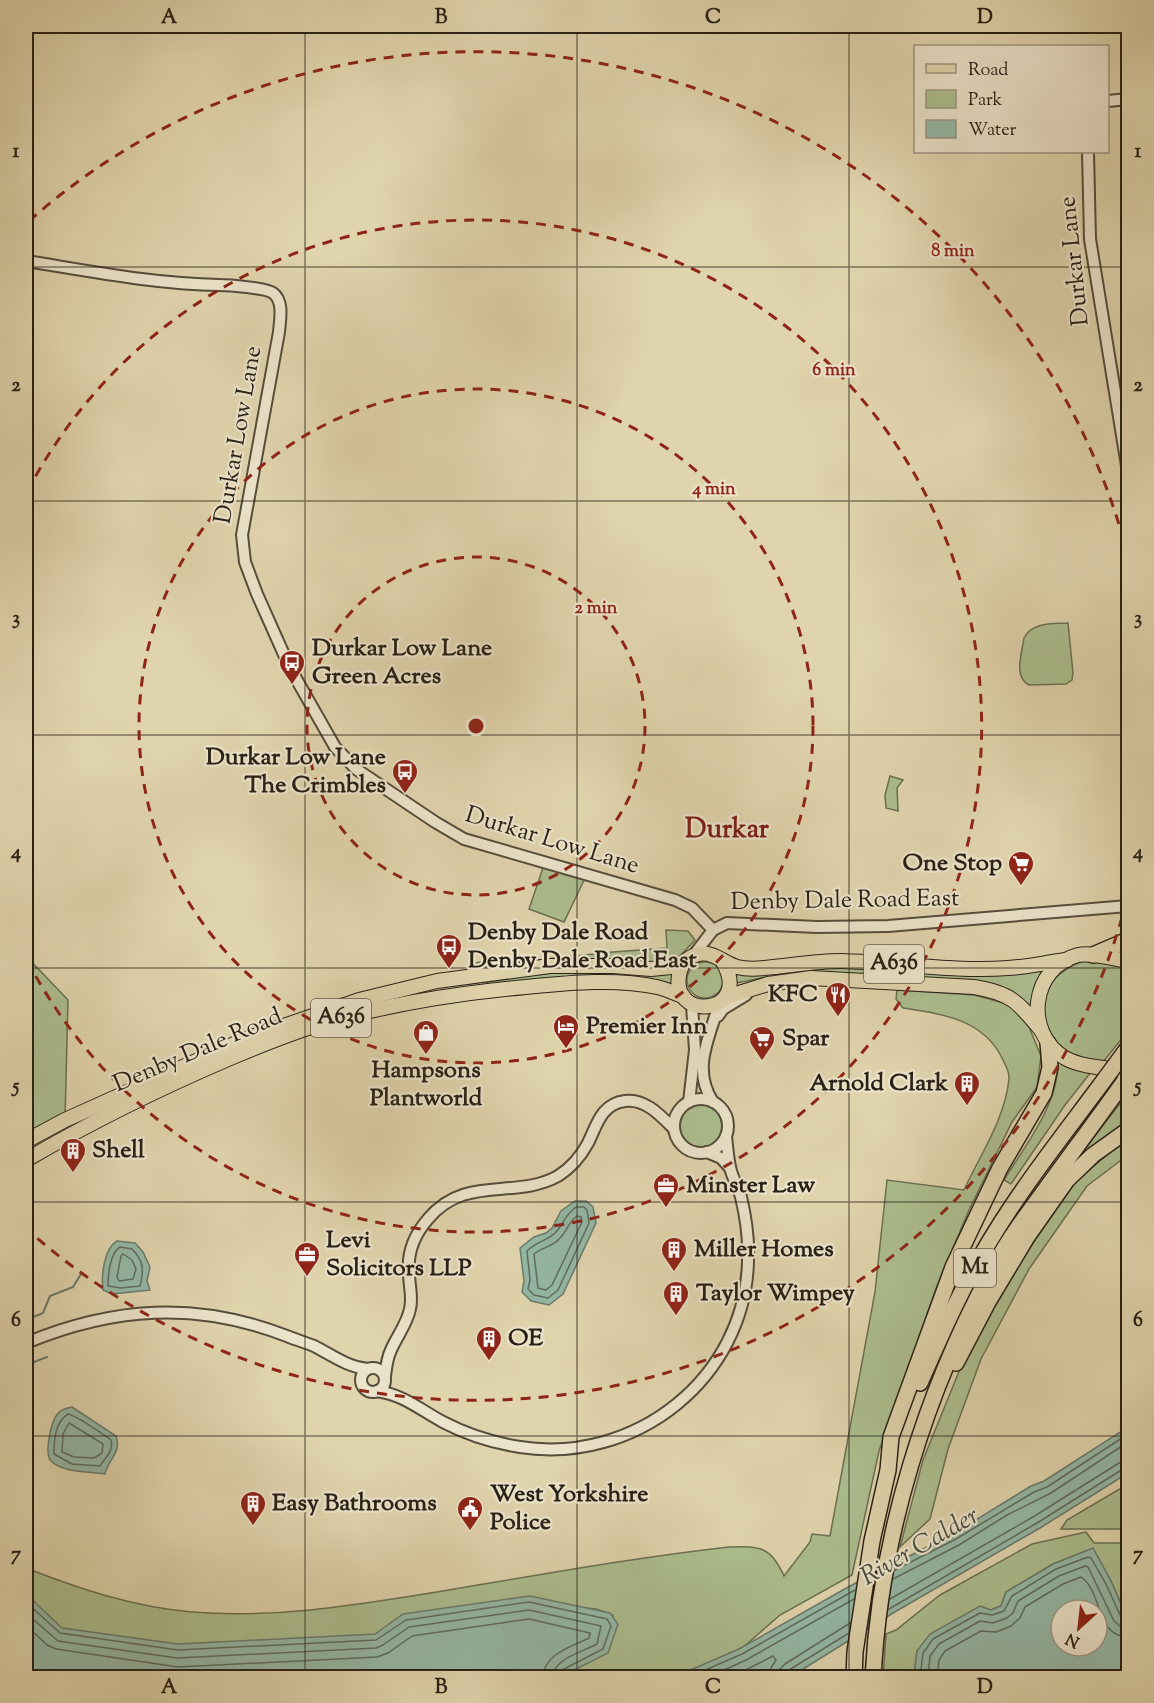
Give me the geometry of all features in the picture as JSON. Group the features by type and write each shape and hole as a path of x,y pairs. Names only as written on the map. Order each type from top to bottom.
{"highway":[{"path":"1093,955 1128,940"},
{"path":"888,1470 891,1437 953,1267 1000,1168 1044,1093 1050,1067 1045,1037"},
{"name":"M1","path":"854,1677 855,1652 872,1542 888,1470 914,1398 941,1335 981,1256 1011,1207 1128,1048"},
{"name":"M1","path":"873,1677 874,1646 898,1507 955,1341 995,1265 1024,1218 1128,1076"},
{"path":"926,1423 988,1302 1027,1237 1067,1180 1093,1155 1128,1130"}],"main road":[{"path":"687,1000 678,982 681,966 693,956 706,954 717,958 730,980 729,988 722,1000"},
{"path":"1045,1037 1037,1010 1038,997 1048,977 1067,960 1079,955 1128,961"},
{"name":"A636","path":"717,958 746,969 840,961 1009,968 1067,960"},
{"name":"Denby Dale Road","path":"26,1142 65,1120 243,1040 349,1002 437,981 550,966 613,966 651,969 681,966"},
{"name":"Denby Dale Road","path":"26,1160 73,1132 186,1077 274,1040 328,1022 455,994 583,983 620,983 657,987 706,1008 768,984 811,978 985,988 996,990 1022,1006 1057,1052 1071,1061 1128,1071"}],"street":[{"path":"1109,101 1128,99"},
{"name":"Durkar Lane","path":"1088,153 1092,259 1128,472"},
{"name":"Durkar Low Lane","path":"26,261 189,285 234,285 268,290 275,294 280,308 279,332 242,535 245,562 290,668 335,747 356,769 456,836 675,900 692,908 712,932"},
{"name":"Denby Dale Road East","path":"693,956 712,932 727,923 888,926 1128,906"},
{"name":"Denby Dale Road East","path":"712,932 717,958"},
{"path":"715,1021 723,1009 768,984"},
{"path":"687,1000 695,1050 688,1102"},
{"path":"713,1102 704,1088 702,1075 706,1044 722,1000"},
{"path":"26,1343 69,1326 146,1312 190,1313 249,1323 311,1345 348,1366 381,1371 385,1379 401,1396 444,1422 473,1434 520,1447 550,1450 599,1443 642,1428 660,1418 690,1394 711,1369 728,1343 741,1308 748,1276 748,1243 740,1195 730,1168 726,1136 728,1125 725,1115 713,1102 700,1099 688,1102 678,1111 674,1128"},
{"path":"362,1384 363,1374 390,1352 404,1328 411,1302 408,1272 410,1251 420,1228 448,1200 460,1194 533,1184 555,1177 577,1160 602,1113 615,1103 625,1101 637,1102 657,1112 674,1128 679,1141 685,1147 721,1158 730,1168"},
{"path":"657,1112 678,1111"},
{"path":"707,1152 718,1146 726,1136"},
{"path":"377,1391 384,1386 390,1352"},
{"path":"348,1366 369,1391 401,1396"}],"green space":[{"path":"1068,623 1072,680 1066,684 1029,685 1024,681 1020,671 1024,638 1037,626"},
{"path":"890,776 903,780 897,788 898,811 886,808 885,795"},
{"path":"545,862 587,874 564,922 529,909"},
{"path":"666,930 688,931 695,940 680,956 661,963 488,970 488,967 477,968 476,963 504,956 508,963 667,948"},
{"path":"26,956 68,1000 65,1120 26,1142"},
{"path":"1086,960 1128,967 1128,1031 1103,1062 1078,1058 1063,1050 1051,1035 1044,1015 1045,994 1050,985 1065,970"},
{"path":"705,962 718,967 723,980 718,993 705,998 692,993 687,980 692,967"},
{"path":"823,966 1048,968 1034,1014 1012,993 798,975 767,977 736,983 735,971"},
{"path":"581,971 674,972 672,986 485,986 491,978"},
{"path":"897,990 974,995 1011,1005 1029,1027 1041,1056 1037,1087 1012,1122 969,1210 937,1286 879,1451 852,1575 780,1615 740,1650 674,1677 558,1677 613,1623 613,1615 596,1609 573,1607 376,1637 177,1646 58,1629 26,1597 26,1568 87,1590 170,1610 253,1614 315,1610 729,1547 764,1550 774,1559 784,1576 810,1542 812,1534 830,1536 875,1292 887,1180 964,1190 991,1136 1007,1094 1009,1076 1007,1068 994,1045 984,1035 973,1027 946,1016 903,1008 896,999"},
{"path":"1058,1059 1091,1072 1065,1105 1011,1184 1004,1180 1048,1107 1054,1091"},
{"path":"1128,1093 1128,1123 1071,1167"},
{"path":"701,1105 709,1106 716,1111 721,1118 721,1134 716,1141 709,1146 701,1147 693,1146 686,1141 681,1134 680,1126 681,1118 686,1111 693,1106"},
{"path":"1128,1137 1128,1155 1087,1186 1029,1269 981,1359 948,1449 930,1519 900,1547 923,1460 960,1369 1011,1275 1074,1183"},
{"path":"1128,1484 1128,1529 1061,1529 1067,1520"},
{"path":"1086,1532 1094,1543 1128,1543 1128,1620 1111,1581 1093,1549 1053,1564 1006,1592 1001,1606 917,1651 914,1677 883,1678 886,1634 896,1630 940,1595 1032,1544"}],"water":[{"path":"575,1201 586,1201 593,1207 596,1223 563,1294 549,1305 531,1301 522,1292 524,1281 520,1248 534,1237 552,1228 561,1211"},
{"path":"117,1241 135,1243 143,1252 150,1267 147,1281 150,1290 112,1294 103,1290 106,1256"},
{"path":"72,1407 116,1436 116,1452 105,1474 62,1468 49,1457 49,1439 54,1420 61,1411"},
{"name":"River Calder","path":"1128,1427 1128,1473 800,1671 787,1677 672,1678 739,1649 850,1586 953,1534 1031,1486 1044,1481"},
{"path":"1093,1548 1128,1620 1128,1677 914,1677 917,1651 930,1634 980,1606 991,1610 1001,1606 1006,1592 1053,1564"},
{"path":"26,1594 62,1628 178,1644 375,1634 403,1614 530,1596 610,1613 618,1624 608,1653 560,1677 26,1677"}],"waterway":[{"path":"26,1320 43,1313 50,1296 73,1287 81,1274"},
{"path":"26,1365 47,1357"}],"place":[{"name":"Durkar Low Lane Green Acres","path":"292,686"},
{"name":"Durkar Low Lane The Crimbles","path":"405,795"},
{"name":"One Stop","path":"1021,887"},
{"name":"Denby Dale Road Denby Dale Road East","path":"449,970"},
{"name":"KFC","path":"838,1018"},
{"name":"Premier Inn","path":"566,1050"},
{"name":"Hampsons Plantworld","path":"426,1056"},
{"name":"Spar","path":"762,1062"},
{"name":"Arnold Clark","path":"967,1107"},
{"name":"Shell","path":"73,1174"},
{"name":"Minster Law","path":"666,1209"},
{"name":"Miller Homes","path":"674,1273"},
{"name":"Levi Solicitors LLP","path":"307,1278"},
{"name":"Taylor Wimpey","path":"676,1317"},
{"name":"OE","path":"489,1362"},
{"name":"Easy Bathrooms","path":"253,1527"},
{"name":"West Yorkshire Police","path":"470,1532"}],"district":[{"name":"Durkar","path":"727,830"}]}
